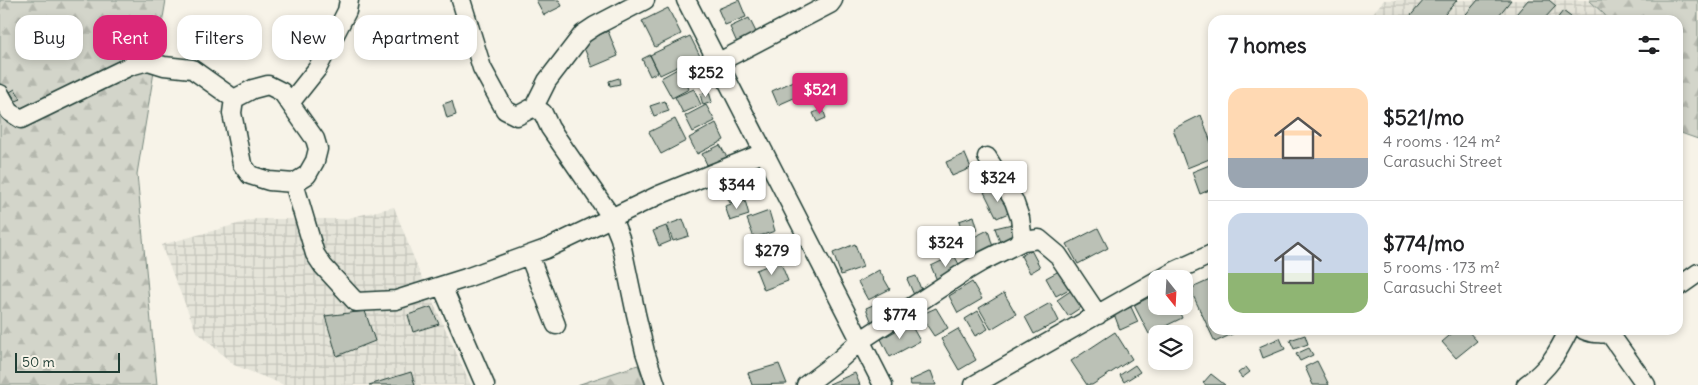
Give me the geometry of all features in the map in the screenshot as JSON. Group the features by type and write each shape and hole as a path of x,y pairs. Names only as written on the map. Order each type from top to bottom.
{"street":[{"path":"290,103 318,69 347,11 349,0"},
{"path":"461,0 482,68 505,110 517,116 534,107 548,81 583,34 644,0"},
{"path":"686,0 882,385"},
{"path":"718,63 830,4 833,0"},
{"path":"0,94 10,112 21,119 130,66 148,61 164,66 192,69 234,99"},
{"path":"268,85 282,92 315,139 318,149 315,161 307,175 294,183 269,182 250,175 242,164 232,113 234,99 253,89 268,85"},
{"path":"534,107 543,113 550,128 612,218 620,238 645,352 656,385"},
{"path":"294,183 315,254 323,266 356,302 396,300 442,286 546,249 659,195 763,153"},
{"path":"987,157 1014,201 1020,218 1022,241"},
{"path":"806,385 860,340 983,260 1022,241 1039,239 1058,255 1098,315"},
{"path":"529,255 556,325"},
{"path":"1177,270 1208,256"},
{"path":"1683,284 1698,273"},
{"path":"442,286 485,385"},
{"path":"974,385 1148,286"},
{"path":"1526,385 1538,376 1556,357 1567,335"},
{"path":"1614,335 1646,385"}],"shaded area":[{"path":"1384,0 1589,0 1605,15 1371,15"},
{"path":"394,207 418,269 471,385 284,385 234,365 196,331 161,245 256,219 344,219"}],"green space":[{"path":"0,0 166,0 164,15 93,15 93,60 156,60 137,174 157,385 0,385"},
{"path":"1589,0 1698,0 1698,139 1683,134 1683,15 1605,15"},
{"path":"638,365 645,385 577,385"}],"building":[{"path":"536,0 559,0 562,6 544,15"},
{"path":"739,0 746,17 725,25 718,9"},
{"path":"1424,0 1457,0 1444,15 1411,15"},
{"path":"1478,0 1511,0 1499,15 1465,15"},
{"path":"1528,0 1549,0 1556,6 1548,15 1515,15"},
{"path":"668,8 681,34 655,47 642,21"},
{"path":"1563,11 1568,15 1560,15"},
{"path":"749,18 758,36 738,45 730,27"},
{"path":"608,31 618,56 592,67 582,43"},
{"path":"690,36 700,56 660,75 650,55"},
{"path":"650,55 658,72 650,76 642,59"},
{"path":"679,68 689,89 672,98 661,78"},
{"path":"619,78 620,84 610,86 609,81"},
{"path":"796,80 803,94 778,105 772,91"},
{"path":"15,89 21,99 16,101 10,92"},
{"path":"694,89 701,105 683,113 675,97"},
{"path":"709,92 712,102 703,105 700,94"},
{"path":"452,101 456,115 447,118 443,104"},
{"path":"665,101 669,111 654,116 650,106"},
{"path":"706,105 715,121 693,132 685,116"},
{"path":"823,109 826,118 817,122 813,113"},
{"path":"1201,115 1208,134 1208,160 1187,168 1173,129"},
{"path":"675,119 686,141 661,154 649,132"},
{"path":"716,123 724,140 697,154 689,138"},
{"path":"720,145 729,161 710,171 702,154"},
{"path":"965,154 971,168 952,176 946,162"},
{"path":"1208,166 1208,191 1200,194 1192,172"},
{"path":"986,169 994,182 985,187 976,173"},
{"path":"738,180 745,197 730,203 722,186"},
{"path":"997,188 1013,211 997,218 984,192"},
{"path":"745,200 749,215 730,221 725,206"},
{"path":"769,211 775,231 754,238 747,219"},
{"path":"974,216 978,230 963,235 959,221"},
{"path":"683,219 689,236 673,241 667,225"},
{"path":"1012,224 1017,238 1001,245 995,228"},
{"path":"666,226 671,241 659,246 653,231"},
{"path":"1098,228 1108,248 1078,264 1067,244"},
{"path":"988,230 993,247 973,257 966,241"},
{"path":"855,244 863,267 841,275 833,253"},
{"path":"1031,250 1040,267 1030,273 1021,256"},
{"path":"954,255 961,268 938,283 931,266"},
{"path":"780,261 788,281 764,290 756,270"},
{"path":"879,270 890,289 868,300 858,282"},
{"path":"1059,271 1069,289 1056,296 1046,278"},
{"path":"916,276 922,292 914,295 907,279"},
{"path":"1208,281 1208,327 1193,295 1193,288"},
{"path":"972,282 982,299 958,313 949,296"},
{"path":"1072,290 1083,306 1068,316 1057,300"},
{"path":"1004,293 1016,314 991,329 979,308"},
{"path":"1148,298 1148,315 1181,315 1182,318 1168,325 1148,325 1148,332 1134,305"},
{"path":"884,300 895,311 872,323 866,308"},
{"path":"1050,303 1059,321 1034,334 1025,317"},
{"path":"431,307 439,324 413,332 408,315"},
{"path":"1131,307 1138,322 1120,330 1114,314"},
{"path":"936,308 948,328 934,336 920,315"},
{"path":"365,311 375,341 337,356 325,316"},
{"path":"978,311 988,329 975,336 965,319"},
{"path":"910,323 920,341 890,357 881,339"},
{"path":"958,329 976,360 959,370 941,339"},
{"path":"1115,332 1132,359 1092,385 1087,385 1071,361"},
{"path":"1212,335 1230,335 1215,342"},
{"path":"1305,335 1308,344 1294,349 1290,340"},
{"path":"1450,335 1472,335 1477,341 1456,358 1442,342"},
{"path":"1280,338 1285,349 1263,358 1259,347"},
{"path":"1309,348 1313,355 1300,361 1296,354"},
{"path":"1317,361 1329,385 1313,385 1305,367"},
{"path":"779,364 787,384 752,385 748,373"},
{"path":"1135,365 1140,372 1124,382 1120,375"},
{"path":"1246,367 1250,372 1242,378 1238,373"},
{"path":"931,371 936,385 911,385 909,381"},
{"path":"411,372 415,385 369,385"},
{"path":"855,373 860,385 829,384"},
{"path":"1211,374 1225,385 1206,385 1203,383"}]}
